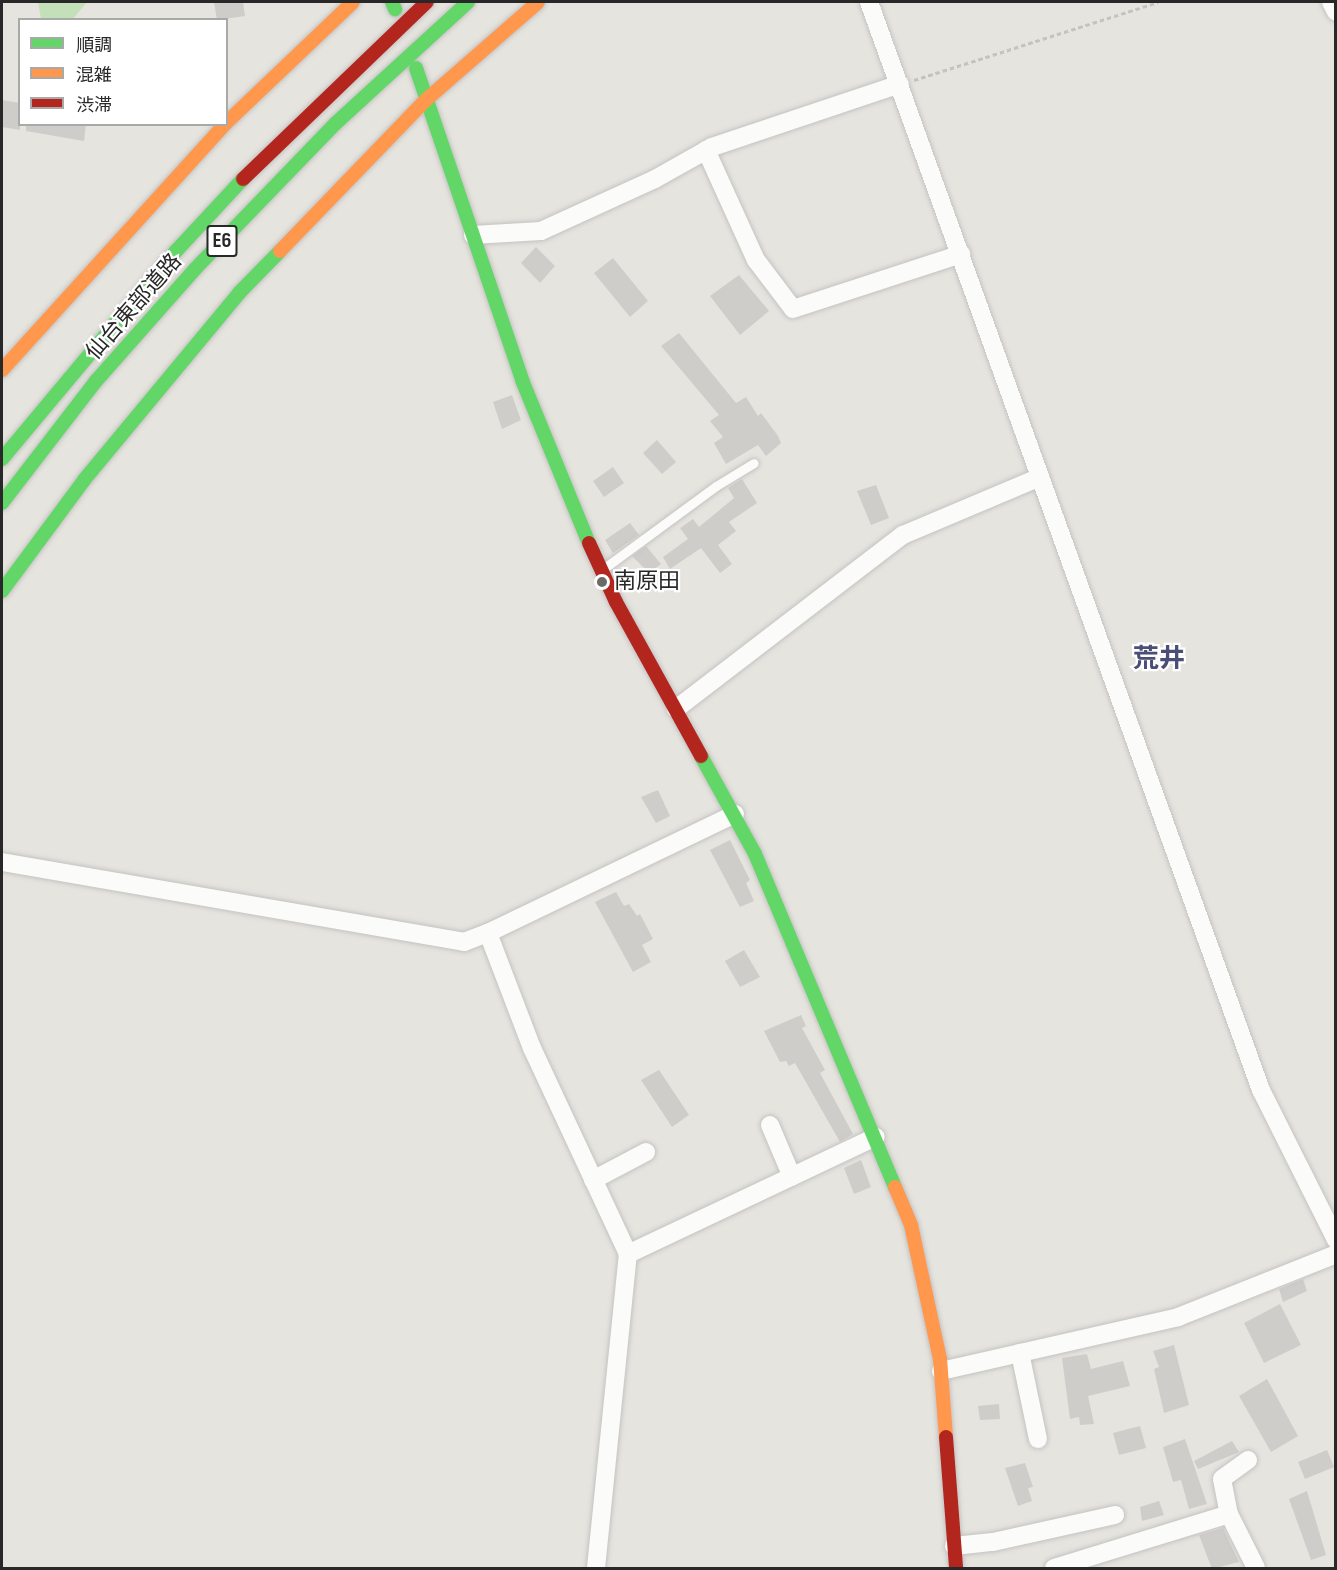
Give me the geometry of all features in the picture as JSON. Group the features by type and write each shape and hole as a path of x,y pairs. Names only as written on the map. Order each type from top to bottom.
{"main road":[{"path":"228,122 353,2"},
{"name":"仙台東部道路","path":"2,459 78,364 200,226 319,103 427,2"},
{"name":"仙台東部道路","path":"2,503 96,381 203,261 336,123 468,2"},
{"path":"2,591 84,480 239,293 427,99 538,2"},
{"path":"416,68 540,432 601,571 735,814 876,1137 911,1225 941,1371 956,1569"},
{"path":"2,370 224,126"}],"street":[{"path":"870,2 1262,1090 1335,1240"},
{"path":"1331,2 1335,12"},
{"path":"473,235 541,231 655,179 706,150 900,84"},
{"path":"706,150 756,260 793,309 961,254"},
{"path":"676,709 903,535 1040,477"},
{"path":"2,862 464,942 488,933 735,814"},
{"path":"488,933 532,1048 628,1254 596,1569"},
{"path":"770,1125 792,1177"},
{"path":"628,1254 876,1137"},
{"path":"593,1180 646,1152"},
{"path":"941,1371 1178,1317 1335,1254"},
{"path":"1020,1353 1038,1439"},
{"path":"1248,1460 1222,1479 1229,1514 1256,1569"},
{"path":"1054,1569 1229,1514"},
{"path":"954,1546 993,1542 1115,1515"}],"lane":[{"path":"601,571 716,486 754,463"}],"path":[{"path":"900,84 1158,2"}],"green space":[{"path":"38,2 87,2 74,18 41,18"}],"building":[{"path":"214,2 243,2 245,16 217,18"},
{"path":"2,100 18,103 20,130 2,127"},
{"path":"26,126 86,126 84,141 26,131"},
{"path":"536,247 555,266 540,283 521,263"},
{"path":"613,258 648,301 630,317 594,273"},
{"path":"739,275 769,311 740,335 710,296"},
{"path":"679,333 736,403 746,397 758,416 761,413 778,436 781,443 766,456 758,445 726,464 714,443 723,437 710,421 719,415 661,346"},
{"path":"512,395 521,420 502,429 493,402"},
{"path":"657,440 676,462 662,474 643,453"},
{"path":"613,467 624,483 604,497 593,481"},
{"path":"742,479 757,503 729,522 736,531 718,545 732,564 720,573 701,548 670,569 663,557 688,539 680,528 693,519 699,527 734,498 728,488"},
{"path":"876,485 889,518 871,525 857,491"},
{"path":"630,523 639,535 613,553 605,540"},
{"path":"646,546 661,564 649,573 632,556"},
{"path":"658,790 670,816 656,823 641,797"},
{"path":"730,840 750,880 746,883 754,901 740,907 710,850"},
{"path":"616,892 624,906 629,904 637,916 640,914 653,939 642,945 651,962 633,972 595,902"},
{"path":"744,950 760,977 740,987 725,961"},
{"path":"801,1015 806,1026 802,1028 825,1070 820,1073 853,1134 840,1142 795,1063 789,1066 786,1061 780,1062 764,1031"},
{"path":"659,1070 689,1115 672,1127 641,1080"},
{"path":"861,1160 871,1187 854,1194 844,1168"},
{"path":"1303,1279 1307,1291 1283,1302 1279,1289"},
{"path":"1280,1304 1301,1345 1264,1363 1244,1323"},
{"path":"1174,1345 1189,1405 1164,1413 1154,1369 1159,1367 1153,1351"},
{"path":"1087,1354 1091,1369 1123,1361 1130,1386 1088,1396 1094,1424 1080,1425 1079,1417 1070,1419 1062,1358"},
{"path":"1267,1379 1298,1436 1271,1452 1239,1396"},
{"path":"999,1404 1000,1419 980,1420 978,1406"},
{"path":"1140,1426 1146,1448 1119,1455 1113,1433"},
{"path":"1185,1439 1207,1504 1189,1509 1181,1480 1173,1482 1163,1447"},
{"path":"1232,1441 1239,1452 1198,1469 1194,1461"},
{"path":"1327,1450 1334,1467 1305,1479 1298,1462"},
{"path":"1025,1463 1033,1487 1028,1488 1032,1501 1018,1506 1005,1468"},
{"path":"1307,1491 1326,1555 1311,1560 1289,1499"},
{"path":"1159,1501 1164,1515 1142,1521 1140,1507"},
{"path":"1223,1528 1239,1562 1212,1569 1199,1535"}],"traffic: fast":[{"path":"392,2 395,9"},
{"path":"2,503 96,381 195,269 336,123 468,2"},
{"path":"416,68 522,380 589,543"},
{"path":"2,459 177,250 243,179"},
{"path":"2,591 84,480 239,293 280,251"},
{"path":"701,756 755,854 895,1187"}],"traffic: slow":[{"path":"228,121 353,2"},
{"path":"280,251 427,99 538,2"},
{"path":"2,370 223,126"},
{"path":"895,1187 911,1225 940,1359 946,1437"}],"traffic: jam":[{"path":"243,179 427,2"},
{"path":"589,543 616,602 701,756"},
{"path":"946,1437 956,1568"}],"place":[{"name":"南原田","path":"602,582"}],"district":[{"name":"荒井","path":"1159,660"}]}
